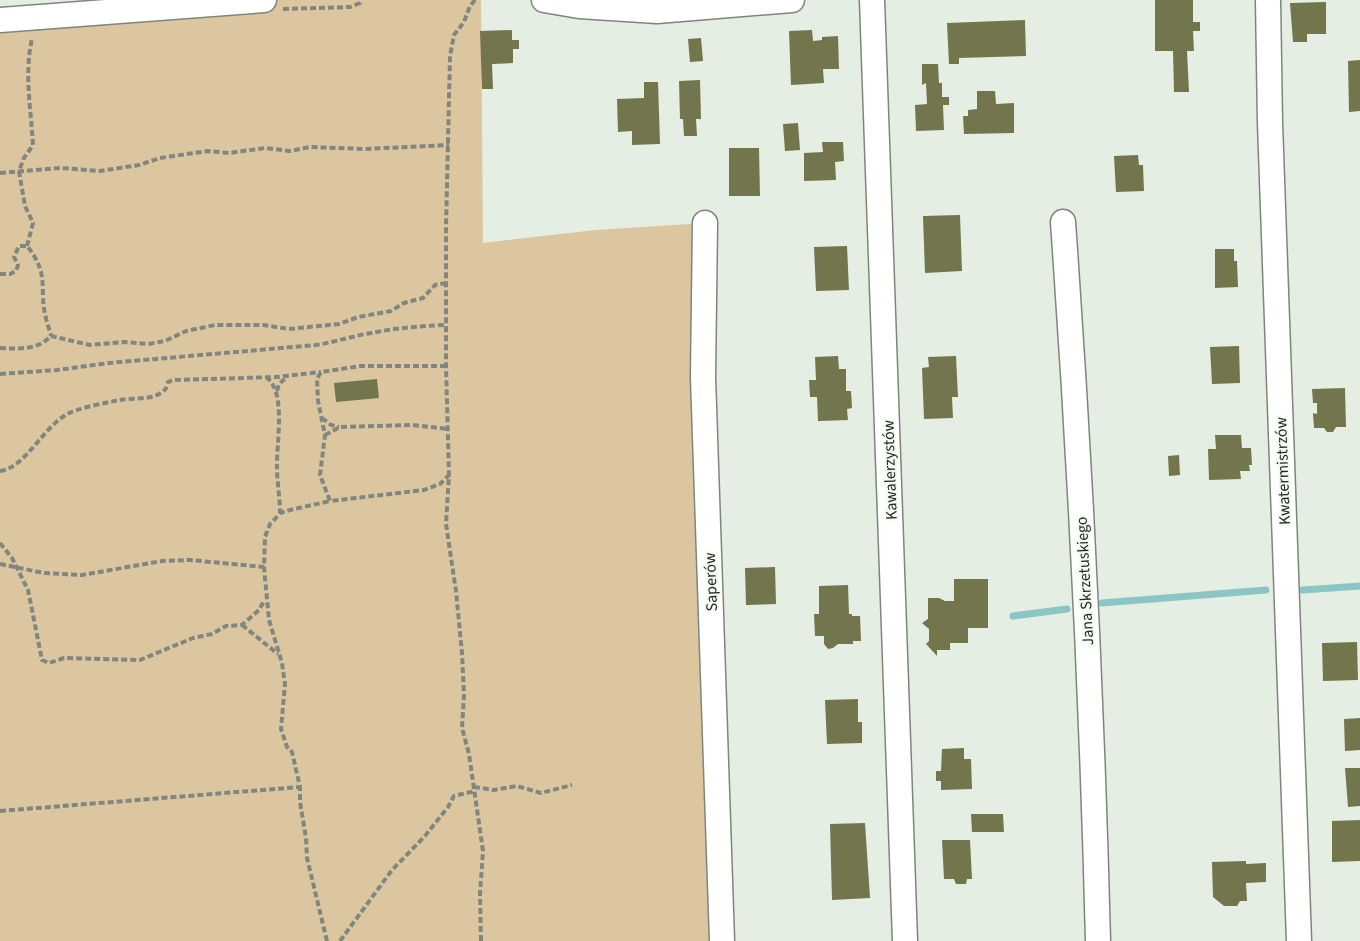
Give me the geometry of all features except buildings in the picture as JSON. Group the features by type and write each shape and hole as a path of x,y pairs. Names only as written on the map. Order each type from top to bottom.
{"street":[{"path":"0,20 57,10 154,9 264,0"},
{"path":"544,0 657,11 792,0"},
{"name":"Kawalerzystów","path":"872,0 905,941"},
{"name":"Kwatermistrzów","path":"1268,0 1270,123 1299,941"},
{"name":"Jana Skrzetuskiego","path":"1063,222 1074,375 1093,755 1098,941"},
{"name":"Saperów","path":"705,223 703,376 722,941"}],"path":[{"path":"476,0 470,6 464,22 454,35 450,56 446,193 446,366 449,475 446,524 462,653 464,695 462,728 469,754 483,851 480,894 481,941"},
{"path":"27,246 33,223 26,206 20,171 24,158 33,145 29,52 32,36 57,10"},
{"path":"0,173 61,168 100,171 140,165 160,158 208,151 229,153 265,148 364,149 449,145"},
{"path":"0,274 10,274 16,271 18,266 14,257 20,246 27,246"},
{"path":"27,246 40,264 44,283 46,319 51,336"},
{"path":"51,336 90,345 124,342 148,344 165,341 186,331 215,325 263,325 289,329 339,324 358,317 391,311 404,303 423,298 435,285 446,283"},
{"path":"0,374 305,347 388,330 446,325"},
{"path":"0,348 22,349 44,344 51,336"},
{"path":"0,471 11,469 19,463 24,455 65,414 120,400 158,394 165,390 168,382 173,380 289,375 361,366 446,366"},
{"path":"321,372 317,379 318,401 325,435 320,475 330,501"},
{"path":"280,513 277,468 279,436 277,392 279,384 289,375"},
{"path":"265,376 270,379 277,392"},
{"path":"322,418 331,426 340,427 412,425 448,429"},
{"path":"325,435 340,427"},
{"path":"327,941 307,858 300,787 292,752 287,747 281,729 285,684 266,599 264,567 267,529 280,513 330,501 424,490 440,483 449,475"},
{"path":"0,543 17,568 28,590 42,660 49,663 64,658 140,660 193,638 212,634 226,626 242,625 280,657"},
{"path":"0,564 44,573 81,575 162,561 190,560 264,567"},
{"path":"242,625 259,610 266,599"},
{"path":"340,941 392,870 425,836 454,796 474,789 494,790 517,786 541,793 572,785"},
{"path":"0,811 300,787"}],"shaded area":[{"path":"250,0 481,0 483,243 595,230 705,223 722,941 0,941 0,20"}],"waterway":[{"path":"1303,590 1360,586"},
{"path":"1102,603 1266,590"},
{"path":"1013,616 1067,609"}]}
